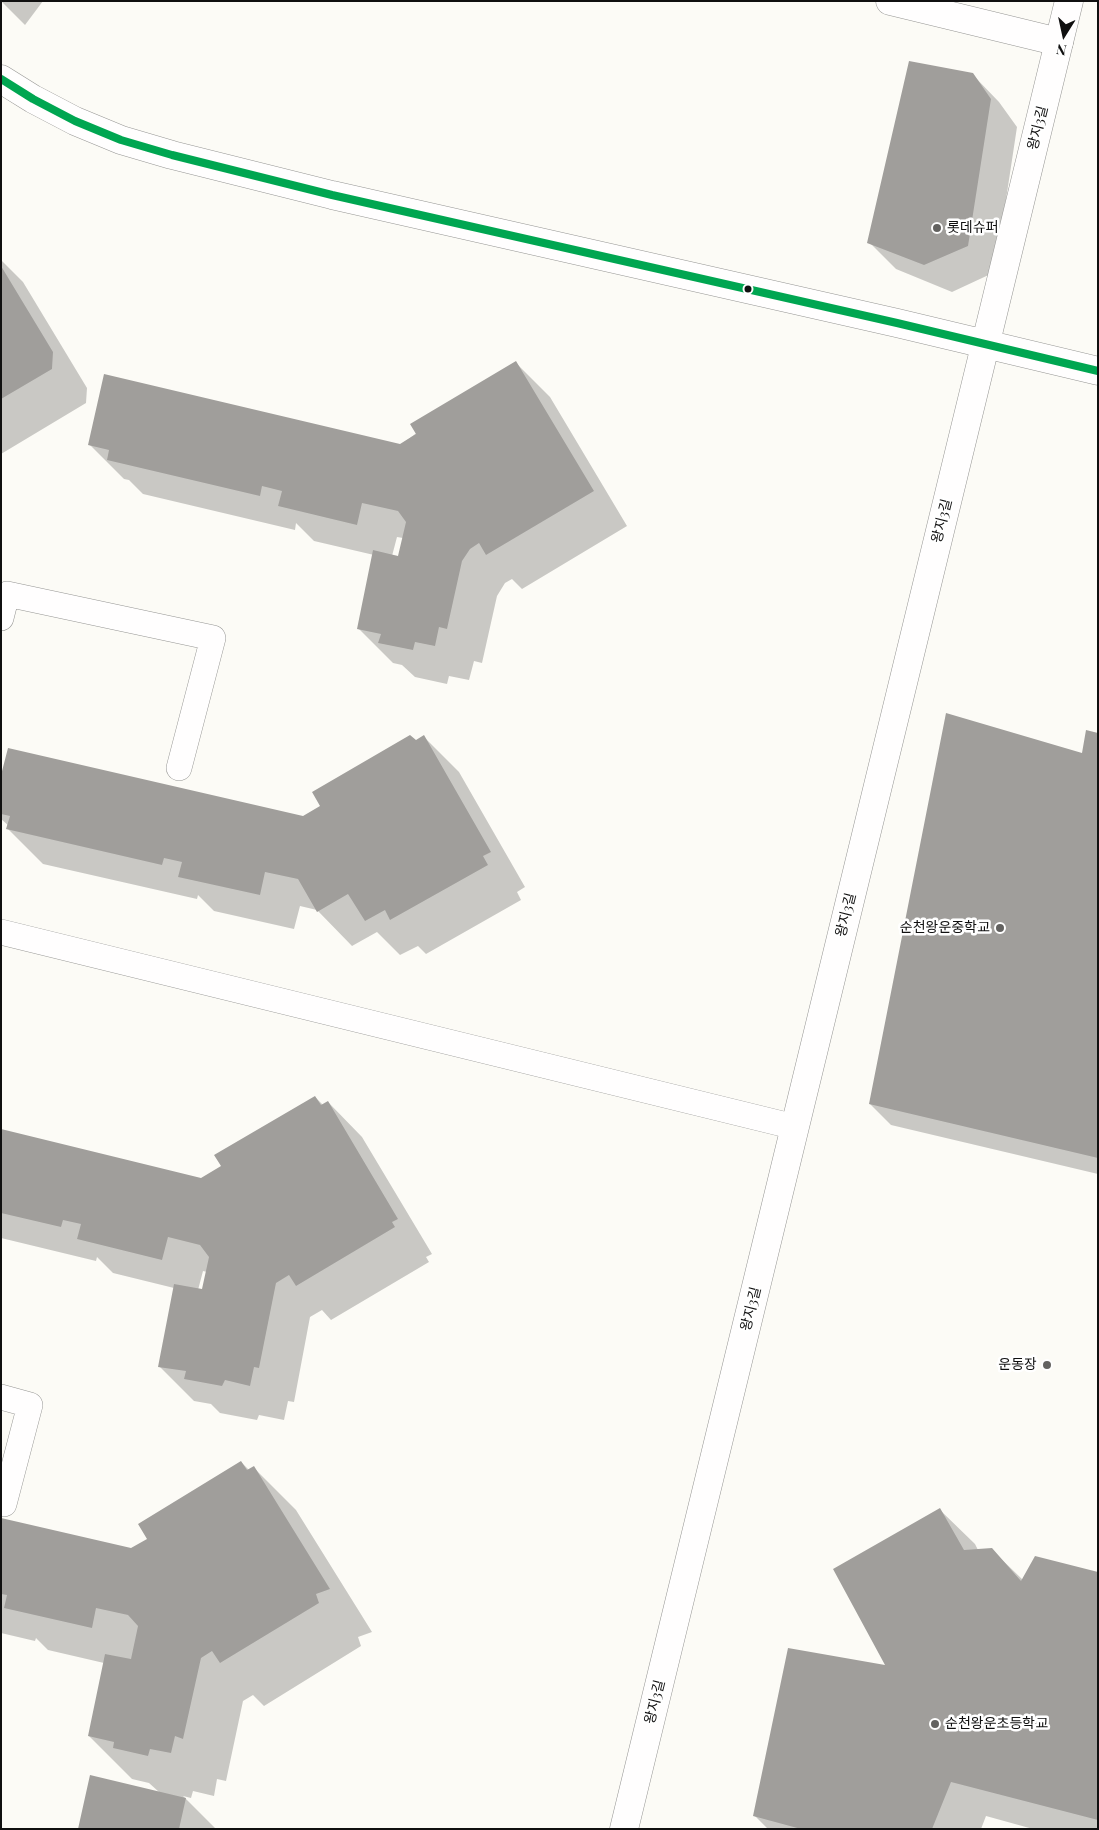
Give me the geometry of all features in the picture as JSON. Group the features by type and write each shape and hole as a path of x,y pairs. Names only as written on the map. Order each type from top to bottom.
{"street":[{"path":"890,1 1059,42"},
{"name":"왕지3길","path":"624,1829 1069,1"},
{"path":"1,79 33,99 75,121 120,140 172,155 332,195 1098,371"}],"lane":[{"path":"1,618 4,593 213,638 179,768"},
{"path":"1,932 795,1127"},
{"path":"1,1398 30,1405 4,1504"}],"building":[{"path":"909,61 973,73 991,99 968,246 924,265 867,243"},
{"path":"1,266 53,352 52,369 1,399"},
{"path":"516,361 594,491 486,555 479,543 470,549 462,561 447,629 439,627 435,646 415,642 413,650 378,643 381,634 357,629 373,550 398,556 406,522 398,511 362,503 357,525 278,506 282,491 262,486 260,496 107,460 109,450 88,445 104,374 400,444 416,434 410,424"},
{"name":"순천왕운중학교","path":"946,713 1082,753 1086,730 1098,733 1098,1158 869,1104"},
{"path":"410,735 416,740 424,735 491,852 483,856 488,865 390,920 385,910 365,921 348,894 317,912 298,879 265,872 260,895 178,877 182,862 164,858 162,865 6,829 10,816 1,814 1,775 8,748 303,816 320,806 312,792"},
{"path":"315,1096 321,1105 328,1101 398,1219 392,1222 395,1227 296,1286 289,1275 276,1283 259,1368 254,1367 250,1386 225,1380 222,1386 184,1379 186,1371 158,1367 174,1284 202,1289 209,1257 200,1245 168,1237 162,1260 77,1239 81,1224 63,1220 61,1227 1,1213 1,1129 201,1178 221,1166 214,1155"},
{"path":"241,1461 247,1470 254,1466 330,1589 316,1594 319,1603 220,1663 212,1651 201,1658 183,1739 175,1736 171,1753 150,1749 148,1756 113,1748 114,1742 88,1736 105,1654 131,1659 138,1626 128,1615 96,1608 92,1628 4,1608 7,1595 1,1594 1,1518 131,1548 147,1539 138,1524"},
{"name":"순천왕운초등학교","path":"940,1508 964,1550 992,1548 1021,1581 1035,1556 1098,1572 1098,1820 951,1782 932,1829 801,1829 753,1816 788,1648 885,1665 833,1569"},
{"path":"90,1775 186,1798 179,1829 78,1829"}],"transit line":[{"path":"1,79 33,99 75,121 121,140 172,155 332,195 897,323 1098,371"}],"place":[{"name":"롯데슈퍼","path":"937,228"},
{"name":"순천왕운중학교","path":"1000,928"},
{"name":"운동장","path":"1047,1365"},
{"name":"순천왕운초등학교","path":"935,1724"}]}
